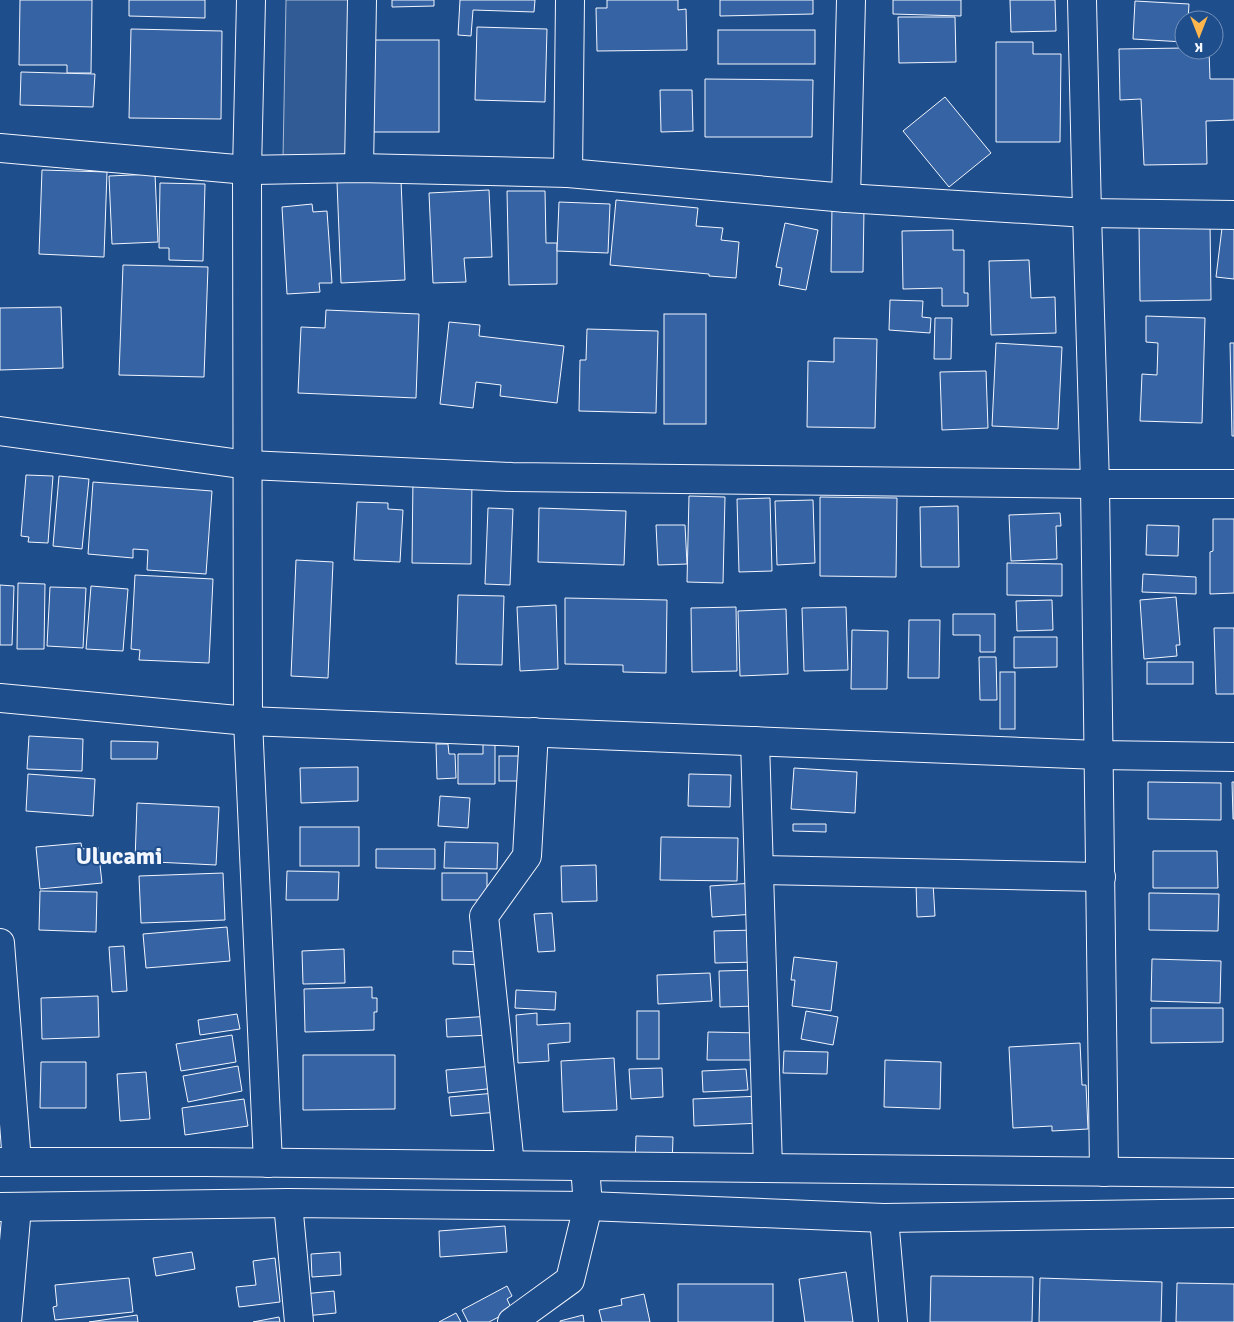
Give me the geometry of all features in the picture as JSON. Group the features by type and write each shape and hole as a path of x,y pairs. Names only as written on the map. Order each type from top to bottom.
{"street":[{"path":"251,0 247,170 248,721 268,1163"},
{"path":"360,168 362,0"},
{"path":"568,174 570,0"},
{"path":"846,198 851,0"},
{"path":"1082,0 1095,484 1104,1172"},
{"path":"0,148 247,170 360,168 568,174 846,198 1087,213 1234,215"},
{"path":"0,431 248,466 512,476 1095,484 1234,484"},
{"path":"0,698 248,721 1099,754 1234,757"},
{"path":"510,1165 484,916 527,856 534,732"},
{"path":"755,740 768,1168"},
{"path":"759,870 1101,877"},
{"path":"0,944 8,1162 510,1165 1234,1173"},
{"path":"512,1322 570,1280 588,1206 585,1166"},
{"path":"288,1203 300,1322"},
{"path":"7,1322 9,1207 288,1203 588,1206 884,1218 1234,1213"},
{"path":"884,1218 893,1322"}],"shaded area":[{"path":"286,0 350,0 347,157 283,158"}],"building":[{"path":"20,0 92,0 91,73 67,73 67,65 19,65"},
{"path":"129,0 205,0 205,18 129,16"},
{"path":"392,0 434,0 434,6 392,7"},
{"path":"460,0 535,0 534,12 473,10 471,36 458,35"},
{"path":"607,0 678,0 678,10 686,9 687,50 597,51 596,8 607,8"},
{"path":"720,0 813,0 813,14 720,16"},
{"path":"893,0 961,0 961,16 893,14"},
{"path":"1010,0 1055,0 1056,31 1011,32"},
{"path":"1135,1 1189,4 1189,10 1174,10 1174,41 1133,39"},
{"path":"898,17 955,17 956,62 899,63"},
{"path":"477,27 547,29 545,102 475,100"},
{"path":"131,29 222,31 221,119 129,118"},
{"path":"718,30 815,30 815,64 718,64"},
{"path":"372,40 439,40 439,132 372,132"},
{"path":"996,42 1033,42 1033,54 1061,54 1060,142 996,142"},
{"path":"1174,48 1174,60 1209,60 1210,79 1234,79 1234,120 1206,121 1207,164 1144,165 1141,99 1120,100 1119,49"},
{"path":"21,72 95,74 93,107 20,105"},
{"path":"705,79 813,80 812,137 705,137"},
{"path":"660,90 692,90 693,131 661,132"},
{"path":"945,97 991,153 949,187 903,131"},
{"path":"42,170 107,172 104,257 39,254"},
{"path":"155,174 158,242 112,244 109,176"},
{"path":"401,180 405,280 341,283 337,182"},
{"path":"160,183 205,184 203,261 169,260 169,248 159,248"},
{"path":"489,190 492,257 464,258 466,282 433,283 429,193"},
{"path":"507,191 545,191 546,243 557,243 557,284 509,285"},
{"path":"616,200 698,208 696,226 723,228 721,240 739,242 736,278 610,265"},
{"path":"559,202 610,204 608,253 557,251"},
{"path":"312,204 313,212 327,211 332,283 319,283 320,292 287,294 282,207"},
{"path":"832,207 864,208 863,272 831,272"},
{"path":"1210,222 1211,300 1140,301 1139,223"},
{"path":"785,223 818,230 806,290 779,285 782,268 776,267"},
{"path":"1222,228 1234,229 1234,279 1216,277"},
{"path":"953,230 953,250 964,250 964,293 968,293 968,306 942,306 942,288 903,289 902,231"},
{"path":"1029,260 1031,298 1055,297 1056,333 991,335 989,261"},
{"path":"123,265 208,267 204,377 119,375"},
{"path":"890,300 923,301 922,317 931,318 930,333 889,330"},
{"path":"61,307 63,368 0,370 0,308"},
{"path":"326,310 419,314 416,398 298,393 301,327 325,328"},
{"path":"664,314 706,314 706,424 664,424"},
{"path":"1146,316 1205,318 1202,423 1140,421 1142,374 1157,375 1158,343 1146,342"},
{"path":"935,318 952,318 951,359 934,359"},
{"path":"449,322 480,325 479,336 564,346 557,403 500,396 501,385 476,382 473,408 440,404"},
{"path":"587,329 658,331 656,413 579,411 580,360 586,360"},
{"path":"834,338 877,339 875,428 807,427 808,361 834,362"},
{"path":"996,343 1062,347 1058,429 992,426"},
{"path":"1230,343 1234,343 1234,436 1232,436"},
{"path":"986,371 988,428 942,430 940,372"},
{"path":"26,475 53,476 48,543 28,542 29,537 21,536"},
{"path":"59,476 89,479 82,549 53,546"},
{"path":"413,477 472,478 471,564 412,563"},
{"path":"93,482 212,491 206,574 147,570 148,550 133,549 133,558 88,554"},
{"path":"689,496 725,497 723,583 687,582"},
{"path":"820,497 897,498 896,577 820,576"},
{"path":"770,498 772,571 739,572 737,499"},
{"path":"813,500 815,563 777,565 775,501"},
{"path":"357,502 388,503 388,509 403,510 400,562 354,560"},
{"path":"958,506 959,567 921,567 920,507"},
{"path":"488,508 513,509 510,585 485,584"},
{"path":"539,508 626,511 624,565 538,562"},
{"path":"1060,513 1061,526 1056,526 1057,559 1011,561 1009,515"},
{"path":"1213,519 1234,519 1234,593 1210,594 1210,552 1213,551"},
{"path":"656,525 685,525 687,564 658,565"},
{"path":"1147,525 1179,526 1178,556 1146,555"},
{"path":"296,560 333,562 328,678 291,676"},
{"path":"1007,563 1062,564 1062,596 1007,595"},
{"path":"1143,574 1196,577 1196,594 1142,592"},
{"path":"135,575 213,579 209,663 139,660 140,650 131,649"},
{"path":"18,583 45,584 44,649 17,649"},
{"path":"0,585 14,586 12,645 0,645"},
{"path":"91,586 128,589 123,651 86,649"},
{"path":"50,587 86,588 83,648 47,646"},
{"path":"458,595 504,596 502,665 456,664"},
{"path":"1176,597 1180,645 1176,645 1177,656 1144,659 1140,600"},
{"path":"565,598 667,600 666,673 623,672 623,665 565,664"},
{"path":"1052,600 1053,630 1017,631 1016,601"},
{"path":"556,605 558,669 520,671 517,607"},
{"path":"736,607 737,671 692,672 691,608"},
{"path":"846,607 848,670 804,671 802,608"},
{"path":"786,609 788,674 740,676 738,611"},
{"path":"953,614 995,614 995,652 980,652 980,635 953,635"},
{"path":"909,620 940,620 939,678 908,678"},
{"path":"1214,628 1234,628 1234,694 1216,694"},
{"path":"852,630 888,631 887,689 851,689"},
{"path":"1014,637 1057,637 1057,667 1014,668"},
{"path":"979,657 996,657 997,700 980,700"},
{"path":"1147,662 1193,662 1193,684 1147,684"},
{"path":"1000,672 1015,672 1015,729 1000,729"},
{"path":"29,736 83,739 82,771 27,769"},
{"path":"483,736 495,736 495,784 458,784 458,754 483,754"},
{"path":"111,741 158,742 157,759 111,759"},
{"path":"436,744 448,744 449,754 455,754 456,778 437,779"},
{"path":"499,756 529,756 529,781 499,781"},
{"path":"358,767 358,801 301,803 300,768"},
{"path":"794,768 857,772 855,813 791,809"},
{"path":"28,774 95,779 93,816 26,811"},
{"path":"689,774 731,775 730,807 688,806"},
{"path":"1148,782 1221,783 1221,820 1148,819"},
{"path":"1232,782 1234,782 1234,819 1233,819"},
{"path":"440,796 470,798 468,828 438,826"},
{"path":"137,803 219,807 216,865 135,861"},
{"path":"793,824 826,824 826,832 793,831"},
{"path":"300,827 359,827 359,866 300,866"},
{"path":"661,837 738,838 737,881 660,880"},
{"path":"445,842 498,843 497,869 444,868"},
{"path":"81,843 82,849 98,847 102,883 40,889 36,847"},
{"path":"376,849 435,849 435,869 376,868"},
{"path":"1153,851 1217,851 1218,888 1153,888"},
{"path":"596,865 597,901 562,902 561,866"},
{"path":"287,871 339,872 338,900 286,900"},
{"path":"223,873 225,920 141,923 139,876"},
{"path":"442,873 487,873 487,900 442,900"},
{"path":"753,883 755,914 712,917 710,886"},
{"path":"916,883 933,883 935,916 917,917"},
{"path":"40,891 97,892 96,932 39,930"},
{"path":"1149,893 1219,894 1218,931 1149,930"},
{"path":"552,913 555,951 538,952 534,914"},
{"path":"227,927 230,961 146,968 143,934"},
{"path":"756,930 757,962 715,963 714,931"},
{"path":"124,946 127,991 112,992 109,947"},
{"path":"344,949 345,983 303,984 302,951"},
{"path":"453,951 485,952 485,965 453,964"},
{"path":"794,957 837,962 831,1011 792,1006 795,980 791,980"},
{"path":"1152,959 1221,961 1220,1003 1151,1001"},
{"path":"757,970 758,1006 720,1007 719,971"},
{"path":"710,973 712,1001 658,1004 657,975"},
{"path":"372,987 372,998 377,998 377,1012 374,1012 374,1030 305,1032 304,989"},
{"path":"516,990 556,992 555,1010 515,1008"},
{"path":"98,996 99,1037 42,1039 41,998"},
{"path":"1151,1008 1223,1008 1223,1042 1151,1043"},
{"path":"637,1011 659,1011 659,1059 637,1059"},
{"path":"806,1011 838,1017 833,1045 801,1039"},
{"path":"537,1013 537,1025 570,1023 570,1042 548,1044 549,1061 518,1063 516,1015"},
{"path":"237,1014 240,1029 200,1035 198,1020"},
{"path":"491,1016 492,1035 447,1037 446,1019"},
{"path":"708,1032 760,1033 760,1060 707,1060"},
{"path":"232,1035 236,1062 181,1071 176,1044"},
{"path":"1080,1043 1082,1085 1086,1085 1088,1129 1052,1131 1052,1126 1013,1128 1009,1047"},
{"path":"784,1051 828,1052 827,1074 783,1073"},
{"path":"303,1055 395,1055 395,1109 303,1110"},
{"path":"614,1058 617,1110 563,1112 561,1061"},
{"path":"885,1060 941,1062 940,1109 884,1107"},
{"path":"41,1062 86,1062 86,1108 40,1108"},
{"path":"238,1066 242,1091 188,1102 183,1076"},
{"path":"494,1066 496,1088 448,1093 446,1070"},
{"path":"662,1068 663,1097 631,1099 629,1069"},
{"path":"746,1069 748,1090 703,1092 702,1071"},
{"path":"146,1072 150,1119 120,1121 117,1074"},
{"path":"496,1093 498,1112 451,1116 449,1097"},
{"path":"761,1096 762,1123 694,1126 693,1099"},
{"path":"244,1099 248,1126 185,1135 182,1108"},
{"path":"636,1136 673,1137 672,1167 635,1166"},
{"path":"505,1226 507,1252 440,1257 439,1231"},
{"path":"192,1252 195,1269 156,1276 153,1258"},
{"path":"340,1252 341,1275 312,1277 311,1254"},
{"path":"275,1258 280,1302 239,1307 236,1287 256,1285 253,1261"},
{"path":"846,1272 853,1322 805,1322 799,1279"},
{"path":"931,1276 1033,1277 1032,1322 930,1322"},
{"path":"129,1278 133,1312 55,1320 53,1307 57,1306 55,1285"},
{"path":"1040,1278 1162,1282 1161,1322 1039,1322"},
{"path":"1177,1283 1234,1284 1234,1322 1176,1322"},
{"path":"678,1284 773,1284 773,1322 678,1322"},
{"path":"507,1286 512,1296 507,1299 512,1310 489,1322 468,1322 462,1310"},
{"path":"334,1291 336,1313 305,1316 303,1294"},
{"path":"644,1294 650,1322 602,1322 599,1310 622,1305 621,1299"},
{"path":"456,1313 461,1322 439,1322"},
{"path":"137,1315 138,1322 89,1322"},
{"path":"583,1315 584,1322 560,1322 560,1321"},
{"path":"279,1317 280,1322 253,1322"}],"district":[{"name":"Ulucami","path":"119,856"}]}
